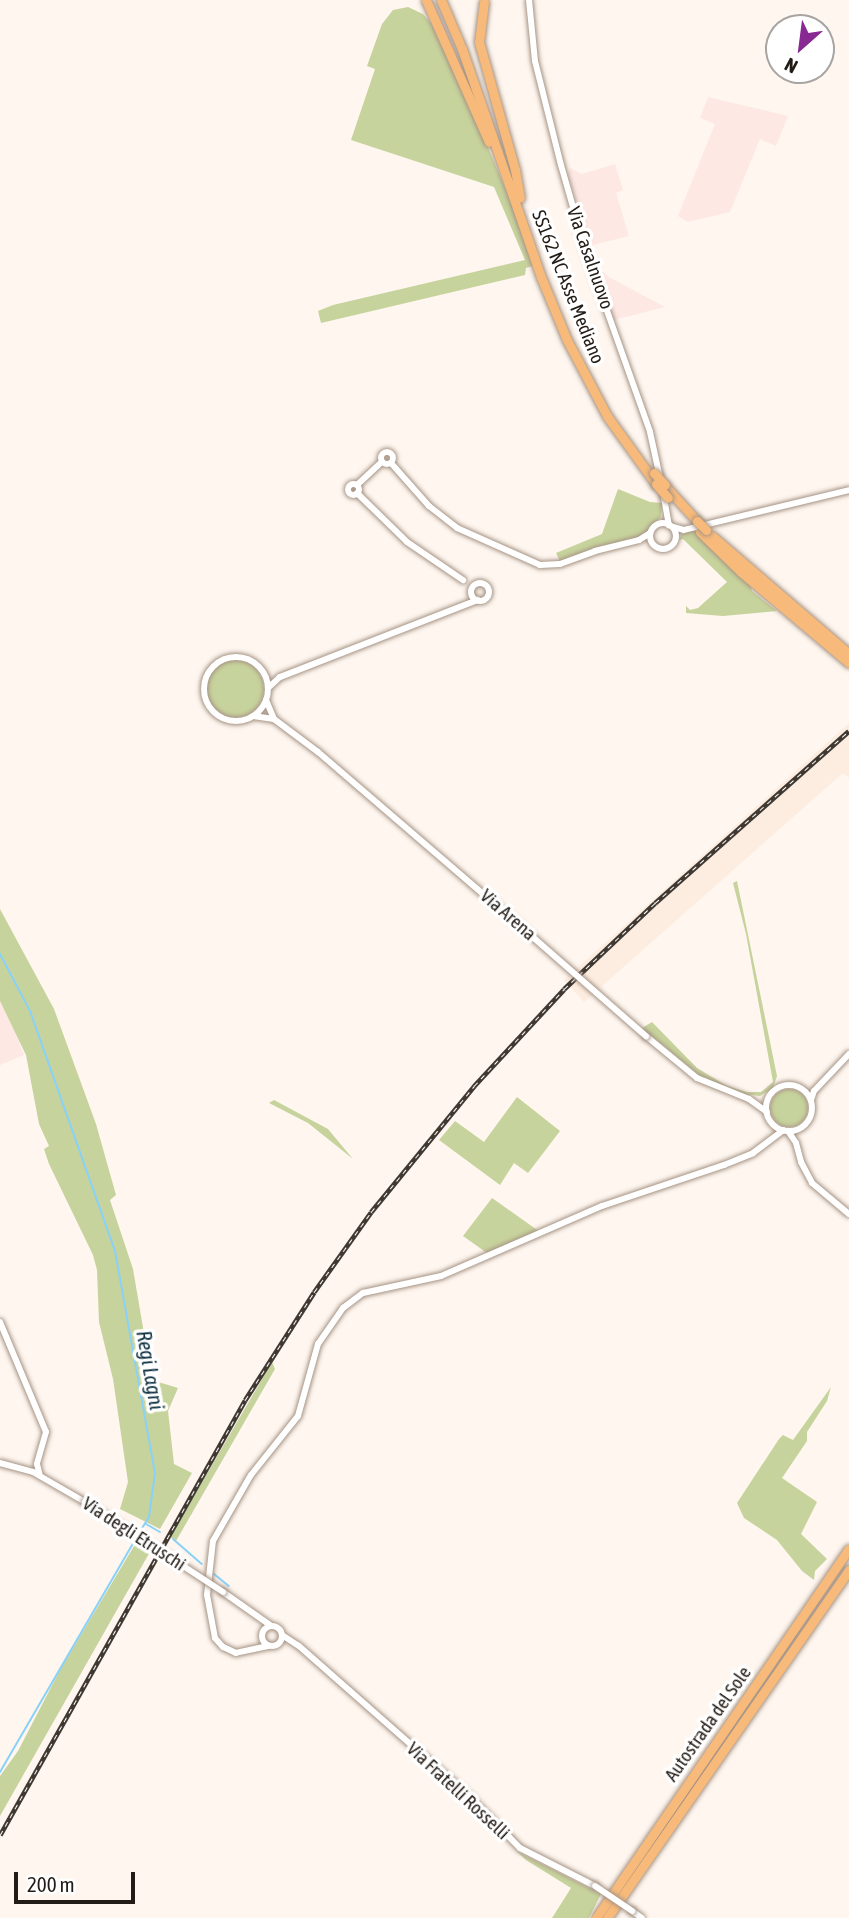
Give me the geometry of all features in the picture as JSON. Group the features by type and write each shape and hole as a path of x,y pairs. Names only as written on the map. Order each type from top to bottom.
{"highway":[{"path":"426,0 517,199"},
{"name":"SS162 NC Asse Mediano","path":"441,0 553,291 580,354 611,412 654,473 668,498 691,525 703,531 849,663"},
{"name":"SS162 NC Asse Mediano","path":"447,0 481,86 547,291 578,363 619,433 691,525"},
{"path":"484,2 479,42 515,170 517,199"},
{"name":"SS162 NC Asse Mediano","path":"768,591 849,654"},
{"name":"Autostrada del Sole","path":"596,1918 849,1549"},
{"name":"Autostrada del Sole","path":"607,1918 849,1570"}],"street":[{"name":"Via Casalnuovo","path":"529,0 535,61 561,165 585,250 653,441 665,512 671,526"},
{"path":"391,463 393,456 388,452 382,455 382,462 357,485 350,484 350,494 357,493 407,542 463,580 477,600"},
{"path":"382,462 391,463 429,506 466,533 540,565 560,564 594,551 639,540 650,533 665,512"},
{"path":"658,523 671,526 691,525 849,490"},
{"path":"639,540 665,548 691,525"},
{"path":"671,526 675,539"},
{"path":"650,533 651,542"},
{"path":"264,674 268,688 266,700 253,716 232,721 216,715 206,700 205,679 217,663 233,657 251,661 264,674 272,678 280,677 456,605 484,599 488,592 484,584 463,580"},
{"path":"456,605 479,583"},
{"path":"268,688 280,677"},
{"name":"Via Arena","path":"266,700 274,719"},
{"name":"Via Arena","path":"253,716 274,719 352,779 697,1078 749,1098 766,1111"},
{"path":"796,1143 799,1128 811,1116 811,1100 825,1079 849,1054"},
{"path":"749,1098 771,1094 787,1085 813,1087 825,1079"},
{"path":"801,1088 811,1100"},
{"path":"771,1094 766,1111 773,1124 785,1130 796,1143 812,1183 849,1214"},
{"path":"770,1141 773,1124"},
{"path":"256,1649 268,1627 278,1628 282,1639 274,1647 268,1646 247,1653 232,1652 223,1647 213,1633 207,1594 213,1541 251,1475 298,1416 318,1344 343,1308 363,1293 441,1276 602,1206 724,1165 753,1153 785,1130 799,1128"},
{"path":"0,1322 46,1432 36,1469 0,1463"},
{"name":"Via degli Etruschi","path":"36,1469 223,1592 268,1627"},
{"path":"261,1637 268,1646"},
{"name":"Via Fratelli Rosselli","path":"282,1639 299,1646 469,1796 520,1848 595,1886 642,1918"}],"shaded area":[{"path":"708,97 788,116 776,146 760,139 730,212 688,222 678,216 715,124 700,118"},
{"path":"615,164 623,190 616,193 629,236 589,246 568,173 570,168 582,174"},
{"path":"595,265 609,277 665,307 614,320"},
{"path":"849,723 849,778 843,773 584,1002 564,980"},
{"path":"0,1001 13,1024 24,1055 0,1065"}],"green space":[{"path":"408,7 423,14 431,23 468,100 514,209 533,266 526,268 525,275 321,323 318,311 333,305 525,260 494,187 351,140 375,69 367,66 382,24 393,10"},
{"path":"618,489 650,502 662,503 661,517 642,537 596,547 560,561 556,553 602,534"},
{"path":"694,530 750,584 752,591 777,611 723,616 686,613 686,606 690,610 698,608 727,582 683,539 679,540 682,534"},
{"path":"235,660 246,662 259,673 264,689 262,700 251,713 235,718 224,716 211,705 206,689 208,678 219,665"},
{"path":"737,881 777,1076 773,1088 760,1096 744,1094 704,1079 642,1028 652,1022 697,1068 727,1086 747,1092 761,1092 773,1082 746,934 733,883"},
{"path":"0,909 54,1009 96,1124 116,1195 110,1200 133,1269 152,1380 178,1388 168,1411 174,1464 192,1473 160,1529 120,1509 128,1482 113,1379 99,1322 97,1270 93,1255 49,1164 44,1149 49,1146 39,1124 26,1055 0,1001"},
{"path":"789,1089 803,1094 808,1108 803,1122 789,1127 775,1122 770,1108 775,1094"},
{"path":"517,1097 560,1131 528,1173 514,1163 500,1185 439,1140 455,1121 484,1142"},
{"path":"274,1100 328,1129 353,1159 308,1123 269,1103"},
{"path":"492,1198 540,1232 487,1253 463,1236"},
{"path":"272,1362 275,1369 176,1541 170,1537"},
{"path":"831,1387 827,1401 807,1432 807,1441 782,1478 817,1502 801,1534 827,1559 815,1571 814,1580 802,1571 777,1540 744,1518 737,1503 779,1439 783,1435 793,1440"},
{"path":"137,1541 151,1550 0,1816 0,1776 18,1751 61,1668"},
{"path":"516,1851 601,1894 589,1918 552,1918 571,1888"}],"waterway":[{"name":"Regi Lagni","path":"0,954 30,1011 115,1251 155,1473 149,1517 139,1533"},
{"path":"146,1524 160,1532"},
{"name":"Regi Lagni","path":"0,1772 136,1538"},
{"path":"173,1539 202,1564"},
{"path":"214,1574 229,1586"}],"railway":[{"path":"0,1835 245,1400 314,1292 371,1212 474,1086 564,989 655,903 849,731"}]}
